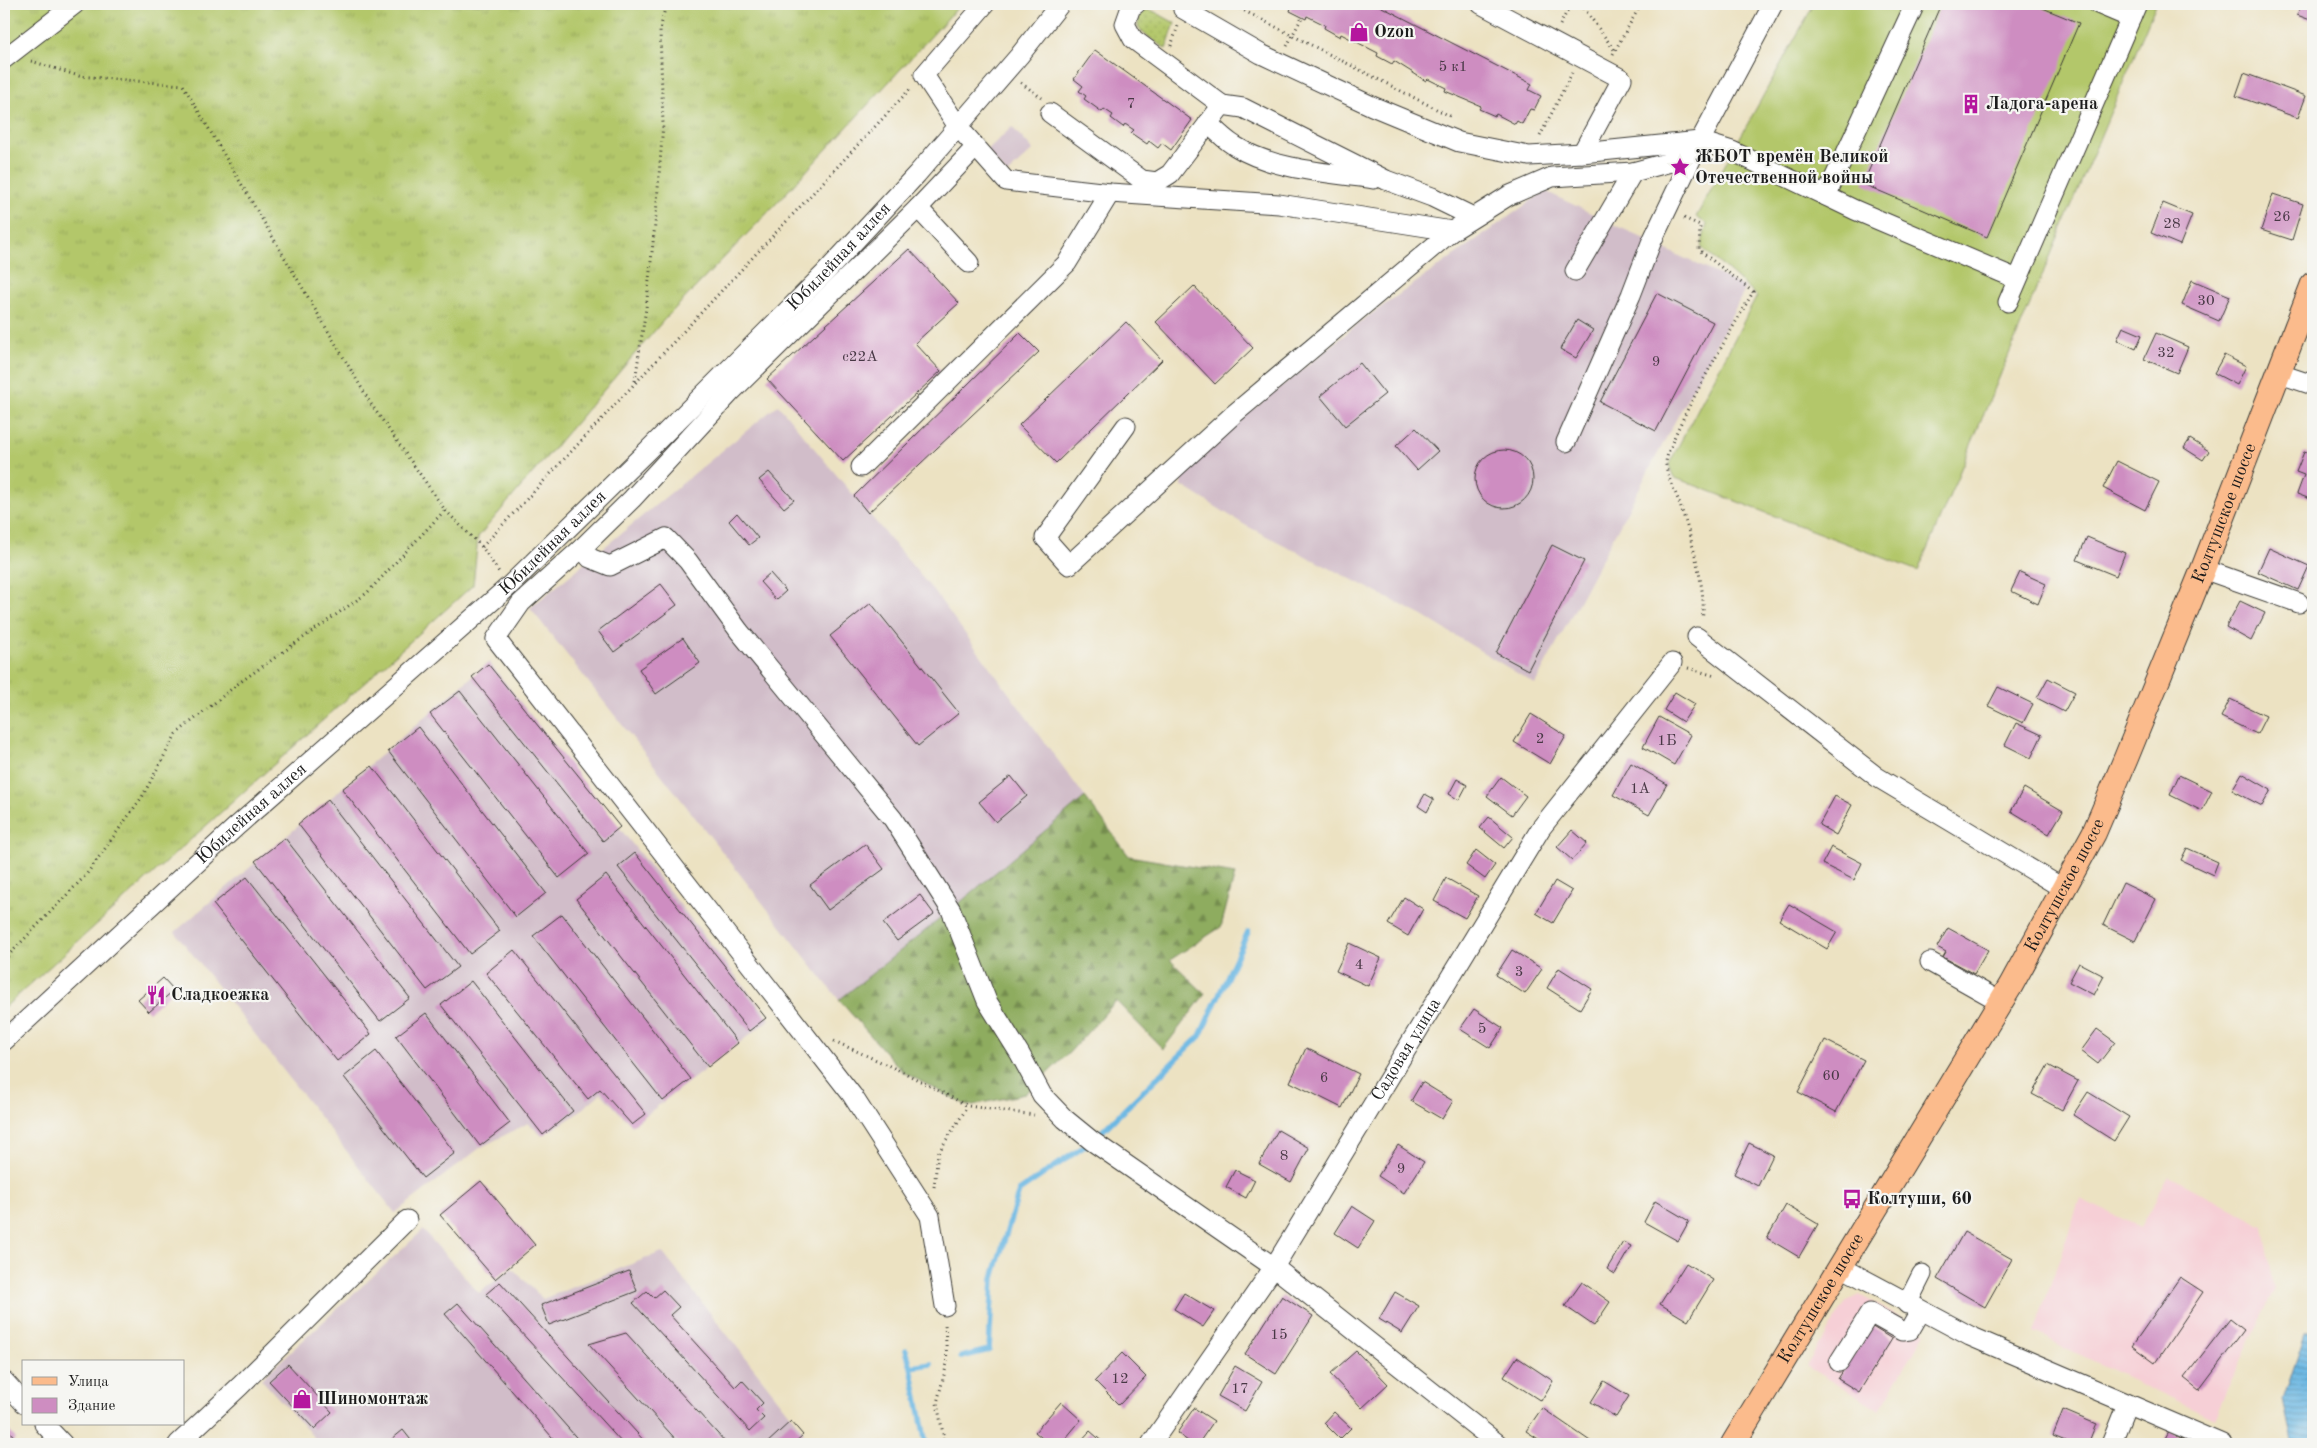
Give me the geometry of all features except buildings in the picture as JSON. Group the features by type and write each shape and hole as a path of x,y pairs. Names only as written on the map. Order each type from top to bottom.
{"main road":[{"name":"Колтушское шоссе","path":"1733,1444 2001,1002 2094,833 2203,569 2280,374 2313,284"}],"street":[{"path":"7,56 75,4"},
{"path":"985,4 924,74 959,128 1006,182 1110,193 1279,204 1452,231"},
{"name":"Юбилейная аллея","path":"4,1041 238,825 508,586 824,274 959,128 1060,4"},
{"path":"1136,4 1131,7 1125,24 1133,39 1222,105 1243,108 1386,180 1432,197 1473,217"},
{"path":"1481,4 1622,80 1582,153"},
{"path":"1566,442 1631,295 1651,243 1697,148 1774,4"},
{"path":"1826,196 1915,4"},
{"path":"2008,302 2134,11 2098,4"},
{"path":"1179,6 1279,62 1372,106 1459,142 1530,156 1697,148 1732,151 1855,210 2017,279"},
{"path":"1050,113 1142,180 1156,182 1170,174 1222,105"},
{"path":"1208,124 1235,146 1268,160 1318,172 1386,180"},
{"path":"945,1306 930,1216 852,1095 496,638 521,603 582,548 632,499 730,393 918,208 975,148"},
{"path":"1126,426 1045,538 1069,565 1234,414 1452,231 1473,217 1508,196 1552,177 1633,172 1697,148"},
{"path":"1575,271 1633,172"},
{"path":"861,467 1067,263 1110,193"},
{"path":"918,208 969,263"},
{"path":"2280,374 2313,385"},
{"path":"582,548 590,558 610,566 666,538 688,561 739,631 893,819 951,910 987,1001 1020,1054 1042,1095 1065,1119 1092,1141 1274,1267 1498,1444"},
{"path":"2203,569 2299,603"},
{"path":"1698,637 1877,777 2064,889"},
{"name":"Садовая улица","path":"1151,1444 1274,1267 1542,828 1672,663"},
{"path":"1930,962 2001,1002"},
{"path":"178,1444 240,1386 407,1220"},
{"path":"1841,1268 1970,1336 2222,1444"},
{"path":"1839,1362 1870,1312 1902,1331 1910,1330 1922,1274"},
{"path":"4,1381 22,1401"},
{"path":"2111,1444 2127,1404"},
{"path":"46,1426 63,1444"}],"path":[{"path":"635,382 646,308 656,215 663,124 660,30 666,4"},
{"path":"1232,4 1455,119"},
{"path":"1551,41 1572,4"},
{"path":"1581,4 1615,51"},
{"path":"1604,69 1641,4"},
{"path":"1166,63 1179,6"},
{"path":"1279,62 1302,17"},
{"path":"7,56 80,76 184,85 371,404 446,510 482,547 508,586"},
{"path":"1530,156 1581,57"},
{"path":"1006,72 1050,103 1050,113"},
{"path":"482,547 924,74"},
{"path":"1667,210 1700,225 1699,250 1752,292 1674,436 1665,464 1681,508 1698,570 1704,608 1698,637"},
{"path":"4,960 86,875 142,797 176,734 239,683 367,593 446,510"},
{"path":"1672,663 1726,679 1740,669"},
{"path":"832,1040 903,1072 968,1106 1065,1119"},
{"path":"930,1216 938,1153 968,1106"},
{"path":"944,1444 937,1403 947,1363 945,1306"}],"shaded area":[{"path":"1012,127 1033,150 1007,174 986,151"},
{"path":"1545,191 1746,288 1535,684 1423,616 1245,525 1181,485 1182,467 1363,320"},
{"path":"778,405 936,594 1085,797 951,910 839,1000 530,608"},
{"path":"489,662 770,1019 632,1126 601,1093 574,1116 542,1136 528,1123 480,1148 395,1213 175,932"},
{"path":"2169,1176 2264,1226 2274,1290 2214,1418 2034,1333 2080,1199 2140,1227"},
{"path":"423,1230 479,1293 512,1268 543,1299 662,1252 804,1432 791,1444 320,1444 261,1379"},
{"path":"1860,1295 1926,1333 1879,1410 1806,1366 1847,1301"}],"green space":[{"path":"4,4 961,4 774,206 663,321 478,537 473,585 4,1008"},
{"path":"1814,4 2156,4 1918,571 1673,477 1669,464 1757,296 1701,247 1707,224 1696,217"},
{"path":"1145,10 1153,11 1175,23 1166,49 1143,33 1138,26 1139,16"},
{"path":"1085,797 1129,856 1235,874 1221,927 1170,960 1205,994 1163,1049 1116,1001 1068,1054 1025,1094 968,1106 903,1072 839,1000 951,910"}],"water":[{"path":"2313,1332 2313,1439 2292,1441 2283,1400 2305,1334"}],"waterway":[{"path":"961,1357 989,1350 993,1278 1019,1191 1092,1141 1200,1036 1248,932"},
{"path":"906,1350 926,1444"},
{"path":"911,1367 931,1364"}],"place":[{"name":"Ozon","path":"1359,32"},
{"name":"Ладога-арена","path":"1971,104"},
{"name":"ЖБОТ времён Великой Отечественной войны","path":"1680,167"},
{"name":"Сладкоежка","path":"156,995"},
{"name":"Колтуши, 60","path":"1852,1199"},
{"name":"Шиномонтаж","path":"302,1399"}]}
